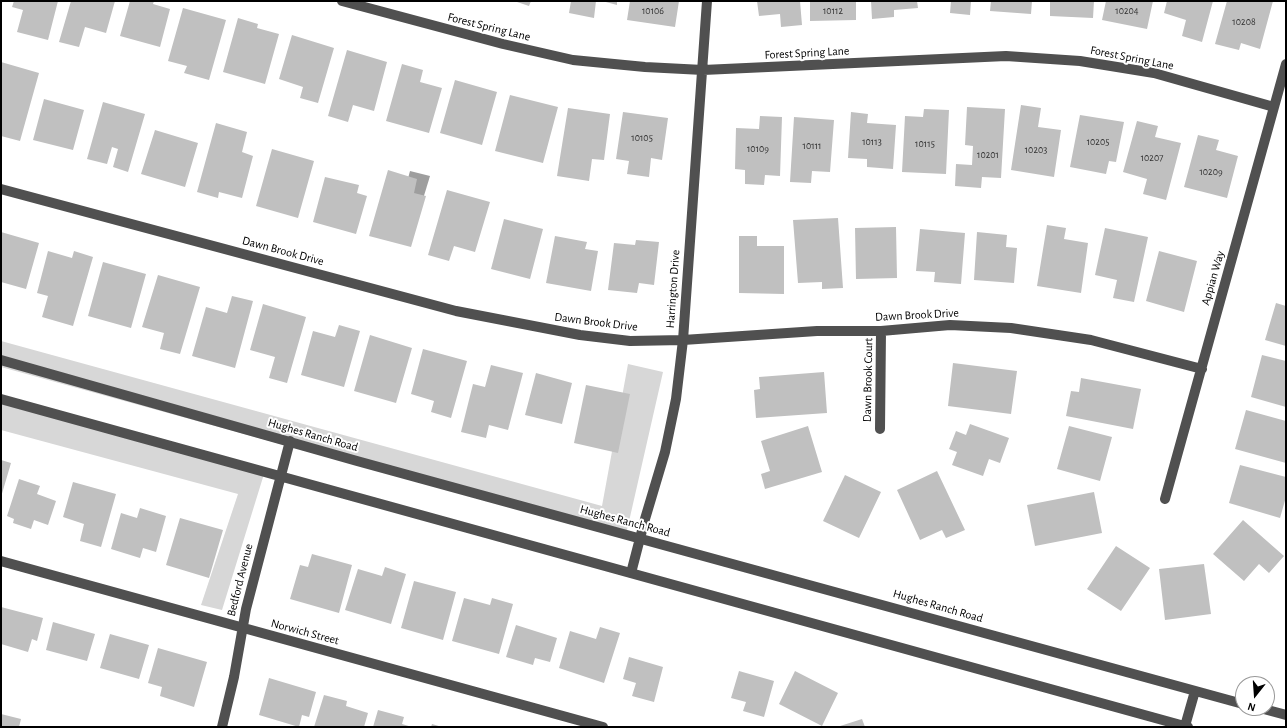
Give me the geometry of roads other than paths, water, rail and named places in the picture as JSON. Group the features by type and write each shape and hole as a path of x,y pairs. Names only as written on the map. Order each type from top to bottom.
{"street":[{"name":"Forest Spring Lane","path":"342,1 503,44 573,60 644,68 703,70 1006,56 1066,60 1154,73 1274,107"},
{"name":"Harrington Drive","path":"631,573 665,452 676,399 683,340 707,1"},
{"name":"Appian Way","path":"1165,499 1286,64"},
{"name":"Dawn Brook Drive","path":"1,189 456,311 580,335 630,341 683,340 817,331 882,331 950,325 1011,328 1091,340 1202,369"},
{"name":"Dawn Brook Court","path":"880,429 882,331"},
{"name":"Hughes Ranch Road","path":"1,360 290,442 1235,702"},
{"path":"1,399 1186,726 1195,691"},
{"name":"Bedford Avenue","path":"222,727 233,683 246,609 290,442"},
{"name":"Norwich Street","path":"1,562 603,727"},
{"path":"1275,712 1286,715"}]}
